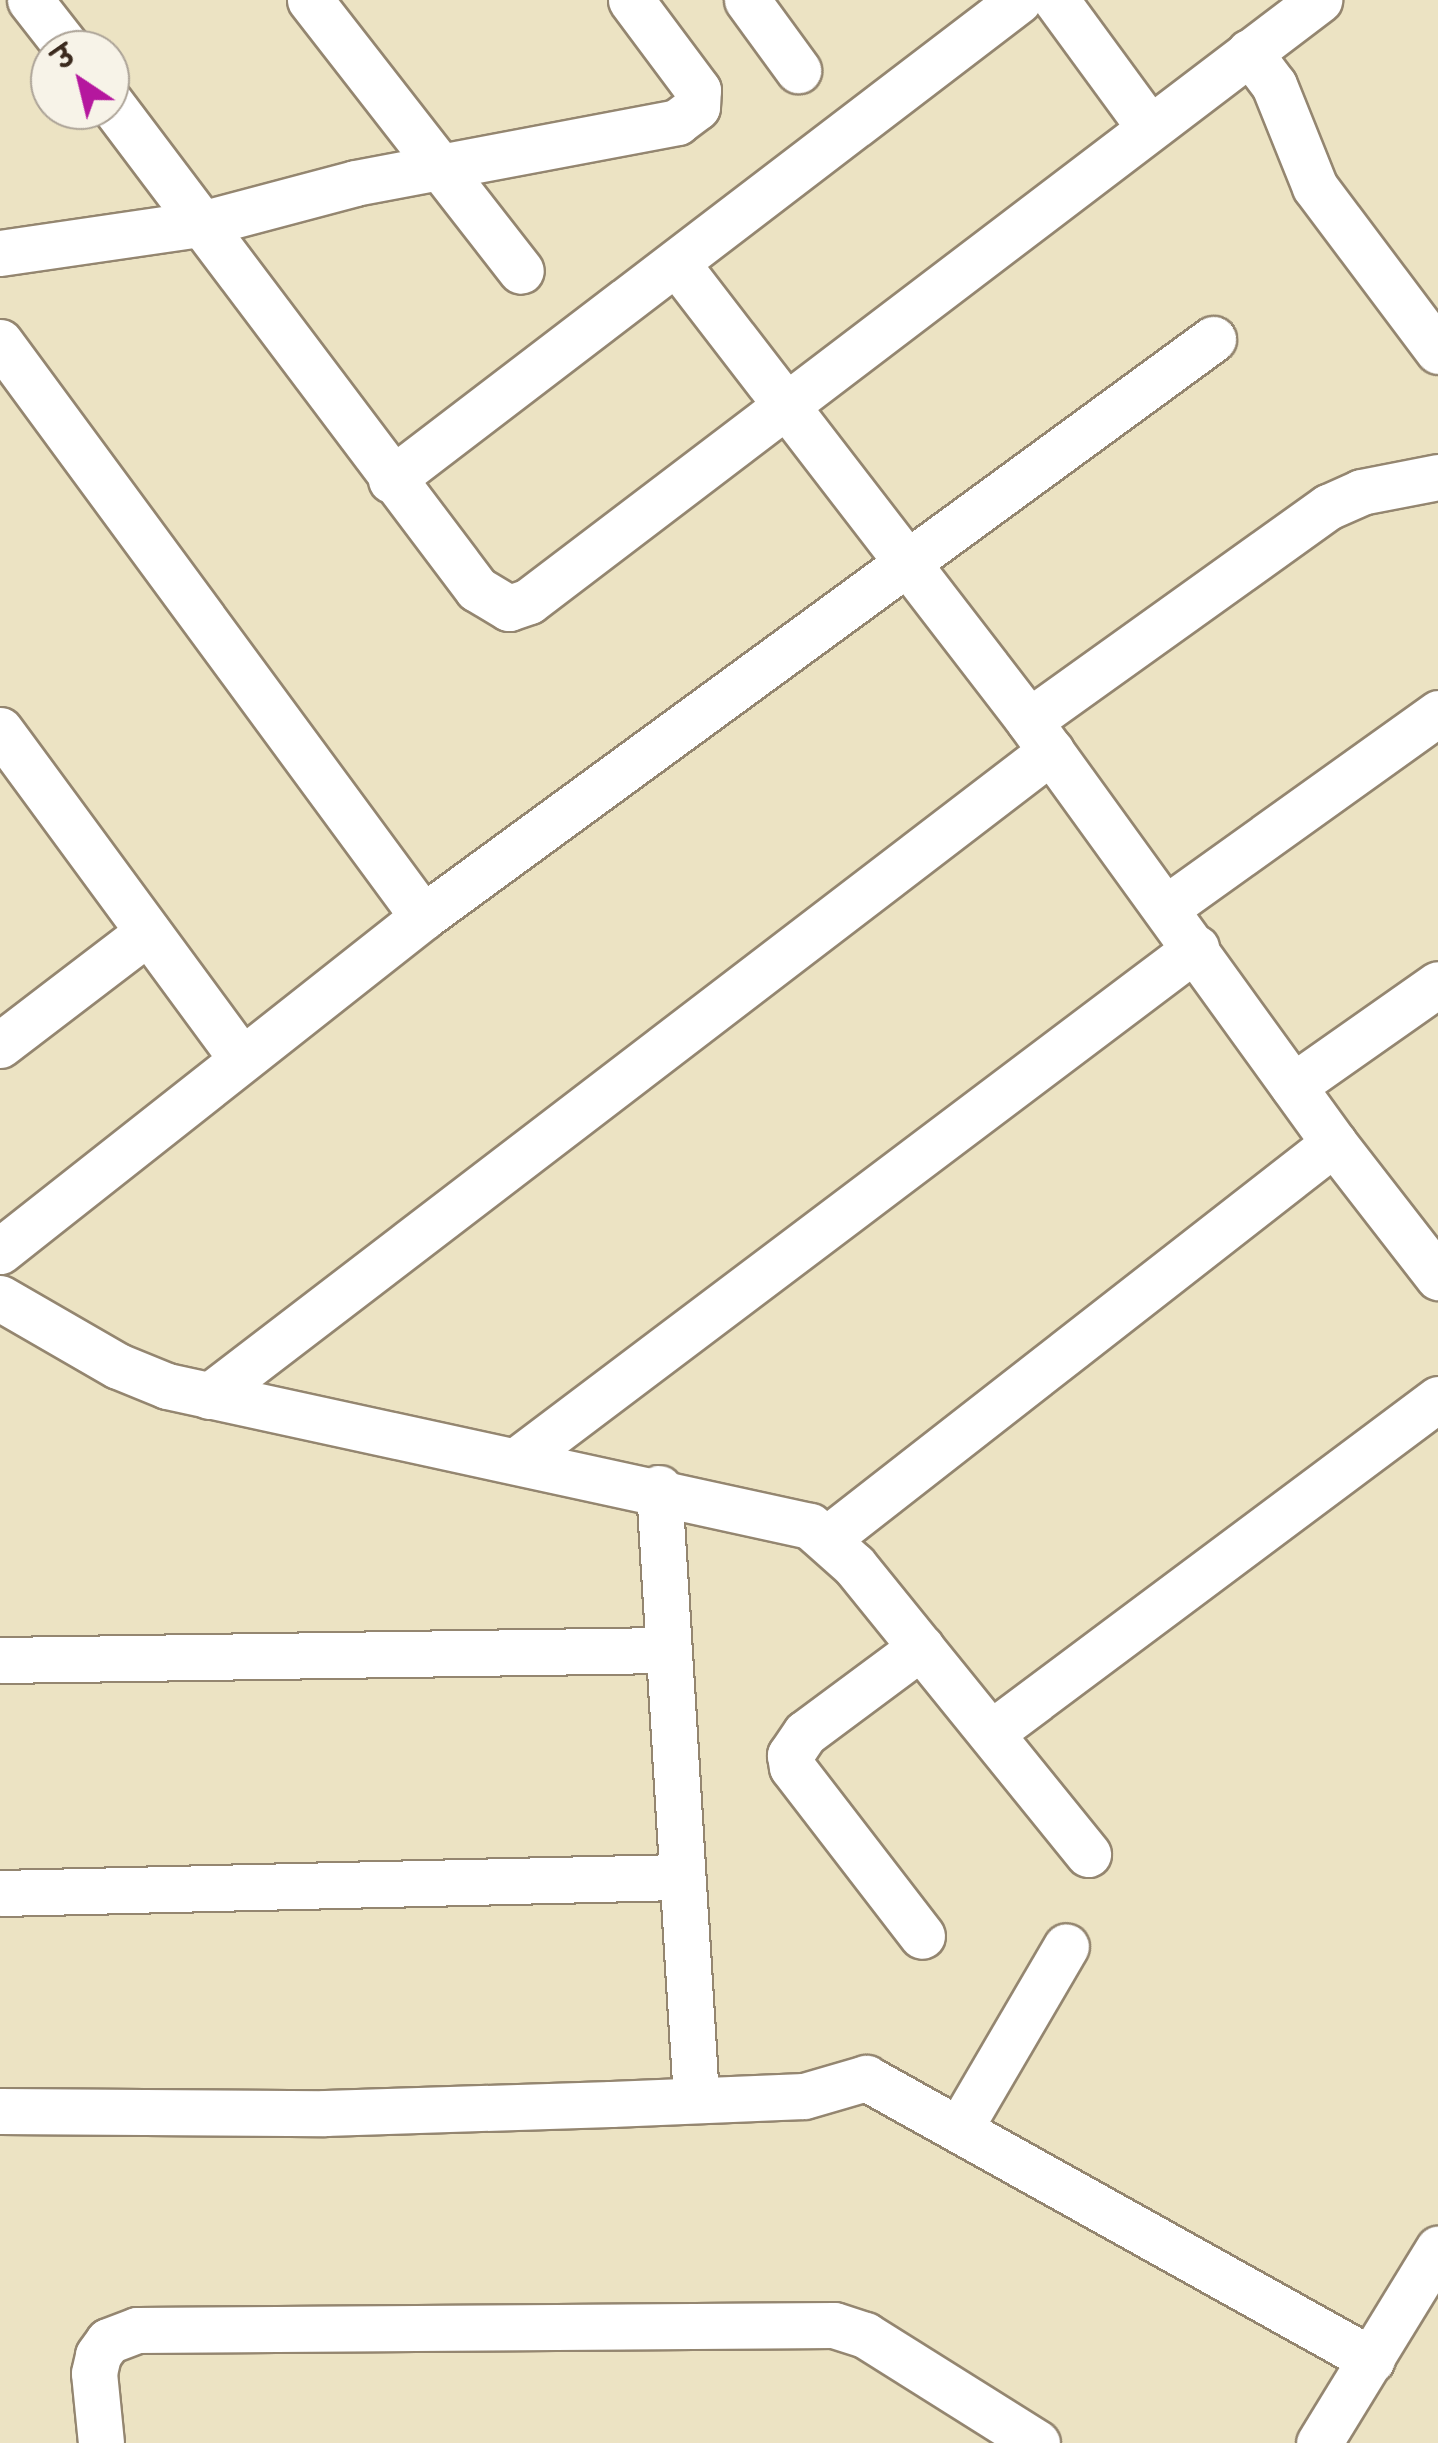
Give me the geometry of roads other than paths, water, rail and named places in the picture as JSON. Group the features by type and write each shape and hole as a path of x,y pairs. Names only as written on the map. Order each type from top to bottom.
{"street":[{"path":"30,0 53,30"},
{"path":"310,0 521,270"},
{"path":"747,0 798,70"},
{"path":"391,480 678,265 1019,0"},
{"path":"1056,0 1149,127"},
{"path":"130,127 205,223 391,480 477,589 492,604 509,608 528,601 784,401 1320,0"},
{"path":"0,253 205,223 438,166 688,116 697,107 698,90 645,5"},
{"path":"1249,52 1274,85 1315,187 1438,351"},
{"path":"678,265 1040,736 1334,1144 1435,1268"},
{"path":"0,1250 423,916 1212,339"},
{"path":"0,342 423,916"},
{"path":"208,1396 1328,508 1361,492 1438,477"},
{"path":"1166,908 1438,713"},
{"path":"0,730 15,781 148,932 241,1058"},
{"path":"0,1044 148,932"},
{"path":"516,1460 1196,948"},
{"path":"1293,1086 1438,984"},
{"path":"828,1538 1334,1144"},
{"path":"0,1298 118,1366 208,1396 659,1488 810,1526 828,1538 921,1647 1088,1854"},
{"path":"991,1732 1438,1399"},
{"path":"659,1488 664,1650 696,2098"},
{"path":"921,1647 805,1733 790,1755 792,1767 922,1936"},
{"path":"0,1660 664,1650"},
{"path":"0,1894 680,1877"},
{"path":"960,2126 1066,1946"},
{"path":"0,2111 325,2112 804,2096 856,2077 880,2081 1372,2360"},
{"path":"1319,2443 1438,2254"},
{"path":"101,2443 94,2373 98,2355 108,2341 137,2330 814,2325 864,2334 1038,2443"}]}
